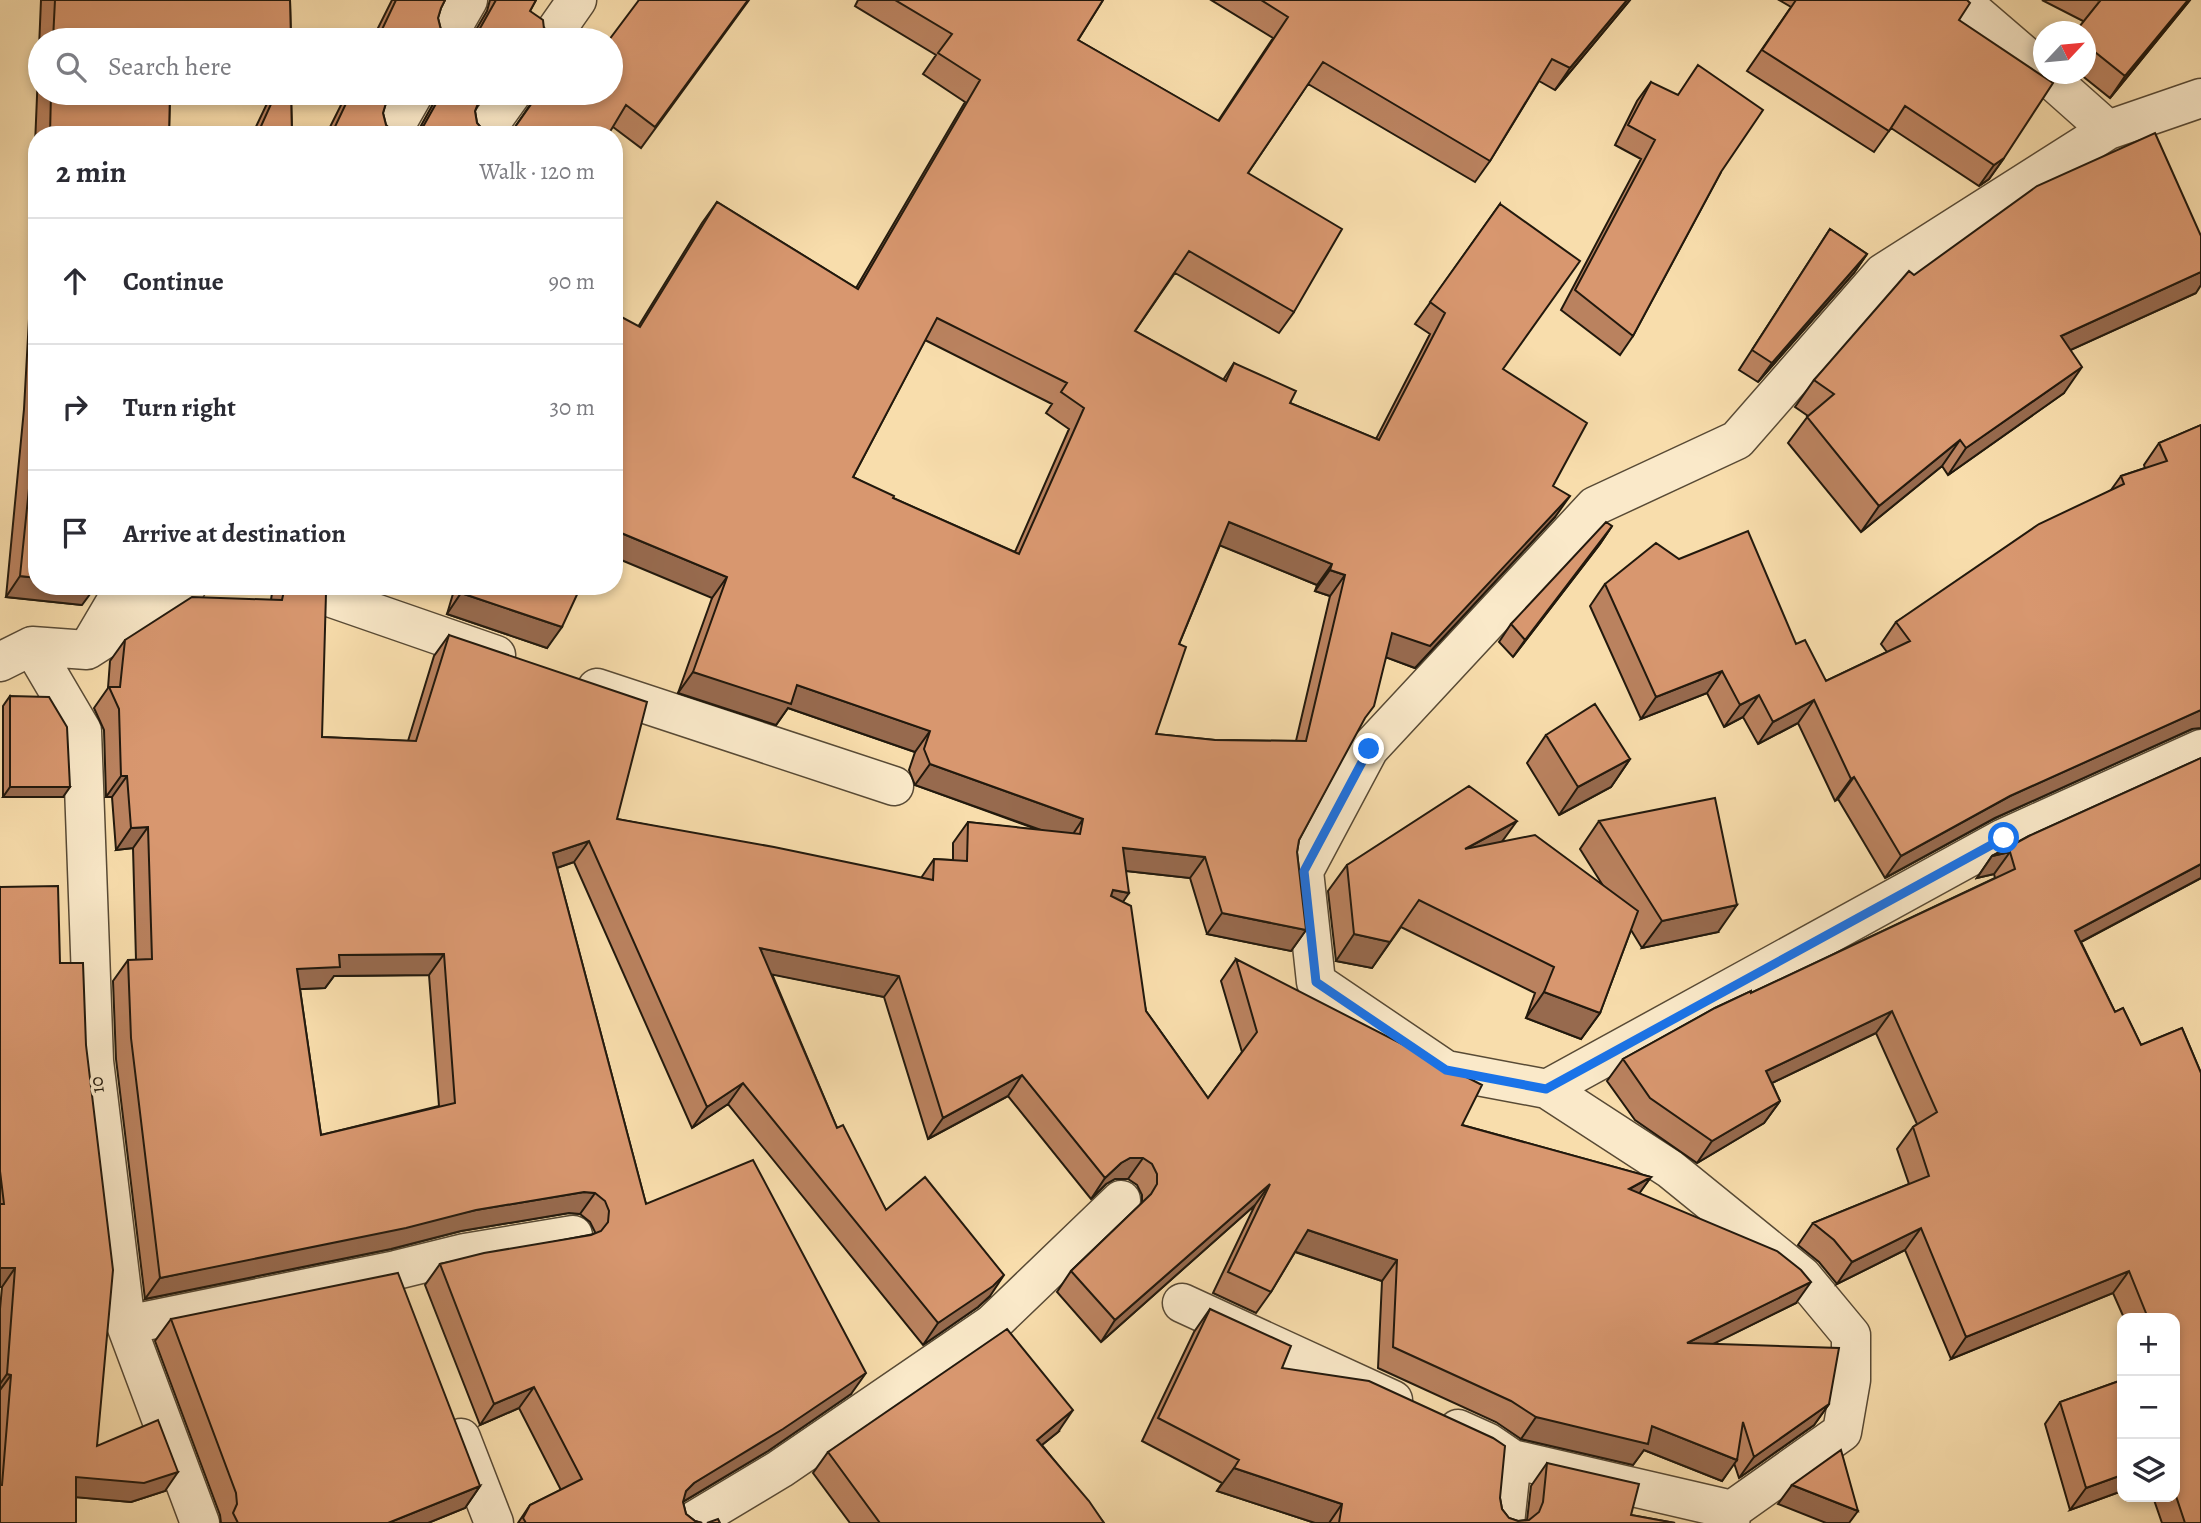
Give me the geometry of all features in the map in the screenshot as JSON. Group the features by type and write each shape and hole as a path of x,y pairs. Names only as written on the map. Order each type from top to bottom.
{"street":[{"path":"452,28 468,0"},
{"path":"557,28 577,0"},
{"path":"1960,0 2033,63"},
{"path":"2056,84 2108,130"},
{"path":"1182,1303 1487,1442 1512,1460 1731,1517 1842,1432 1851,1380 1851,1335 1802,1276 1670,1170 1546,1089 1446,1070 1316,982 1304,871 1369,749 1595,506 1737,440 1882,273 2108,130 2201,98"},
{"path":"395,126 407,105"},
{"path":"488,126 503,105"},
{"path":"87,650 120,595"},
{"path":"16,654 87,650 173,595"},
{"path":"322,595 894,786"},
{"name":"10","path":"16,654 82,731 94,1061 126,1325 200,1523"},
{"path":"1546,1089 2004,838 2201,749"},
{"path":"690,1523 780,1469 992,1324 1121,1200"},
{"path":"126,1325 396,1270 465,1252 573,1234"},
{"path":"396,1270 411,1308"},
{"path":"450,1409 494,1523"},
{"path":"1505,1523 1512,1460"}],"building":[{"path":"55,0 290,0 291,28 54,28"},
{"path":"396,0 445,0 438,18 440,28 383,28"},
{"path":"496,0 536,0 530,11 543,20 544,28 480,28"},
{"path":"639,0 748,0 655,127 626,105 613,126 516,126 531,105 623,105 623,28 618,28"},
{"path":"895,0 1103,0 1078,40 1219,121 1288,17 1261,0 1627,0 1570,68 1552,59 1490,161 1323,62 1248,173 1342,229 1294,312 1189,251 1135,331 1226,381 1234,363 1296,391 1290,403 1379,440 1445,313 1430,302 1500,204 1580,261 1503,369 1587,423 1553,486 1570,496 1430,646 1392,633 1374,706 1299,840 1297,852 1306,930 1222,913 1205,857 1123,848 1129,893 1113,890 1111,896 1131,906 1146,1011 1208,1098 1257,1032 1236,959 1482,1085 1462,1125 1651,1177 1629,1189 1777,1251 1801,1270 1811,1282 1687,1343 1839,1348 1829,1404 1754,1457 1743,1422 1737,1460 1652,1426 1648,1444 1536,1417 1511,1401 1393,1347 1397,1260 1308,1230 1271,1292 1228,1272 1270,1184 1115,1320 1071,1271 1151,1194 1157,1184 1157,1174 1152,1164 1143,1158 1130,1158 1105,1178 1022,1075 943,1118 899,976 760,948 837,1128 843,1125 886,1210 925,1177 1004,1275 993,1286 938,1323 743,1083 707,1107 589,841 553,853 646,1204 753,1160 866,1373 783,1429 694,1483 686,1491 683,1502 686,1514 702,1523 526,1523 523,1518 530,1505 582,1479 534,1387 494,1404 440,1264 601,1231 608,1222 609,1211 605,1201 595,1193 584,1192 476,1210 406,1228 160,1278 131,1038 128,960 152,959 148,827 131,828 127,776 121,776 119,709 109,687 120,687 125,640 192,597 282,600 283,595 326,595 322,737 416,741 449,635 647,702 617,819 774,847 933,880 934,859 967,861 968,822 1080,834 1083,819 930,764 924,749 930,731 797,685 791,704 693,672 727,577 623,534 623,318 640,327 717,202 858,289 980,80 938,53 952,34","holes":["937,318 1067,383 1061,392 1084,408 1019,554 893,498 894,496 853,477","1229,522 1332,564 1330,570 1345,575 1306,741 1215,740 1156,734 1186,647 1179,644","444,954 455,1103 321,1135 297,969 340,967 339,955"]},
{"path":"1796,0 1967,0 1970,3 1959,20 2033,70 2033,84 2052,84 2004,158 1994,165 1905,106 1889,131 1762,50"},
{"path":"2097,0 2188,0 2125,76 2096,53 2096,21 2084,21 2100,1"},
{"path":"1698,65 1763,110 1721,172 1633,336 1575,290 1655,140 1628,125 1651,82 1678,95"},
{"path":"51,105 170,105 169,126 50,126"},
{"path":"271,105 291,105 292,126 261,126"},
{"path":"345,105 385,105 383,113 387,126 335,126"},
{"path":"435,105 477,105 475,111 480,126 424,125"},
{"path":"2155,133 2201,236 2201,272 2061,336 2082,367 1966,448 1960,440 1879,506 1807,417 1834,394 1814,380 1909,271 1914,275 2037,186"},
{"path":"1830,229 1867,254 1772,363 1752,350"},
{"path":"2201,425 2201,710 2010,796 1901,856 1854,777 1851,779 1814,700 1773,722 1759,695 1740,705 1722,671 1656,697 1605,584 1656,543 1679,559 1748,531 1796,644 1805,640 1826,681 1910,641 1896,622 2039,524 2124,484 2121,476 2167,461 2159,443"},
{"path":"28,498 28,577 20,576"},
{"path":"1606,522 1612,526 1525,640 1511,624"},
{"path":"467,595 577,595 562,627"},
{"path":"10,696 49,697 67,727 70,787 10,787"},
{"path":"1595,704 1630,759 1578,787 1546,735"},
{"path":"2201,758 2201,864 2075,931 2115,1012 2123,1008 2141,1045 2182,1028 2201,1073 2201,1523 2185,1523 2178,1502 2180,1313 2146,1313 2129,1271 1966,1337 1921,1228 1852,1262 1834,1240 1813,1223 1929,1176 1913,1127 1937,1112 1892,1011 1766,1071 1780,1101 1712,1141 1650,1098 1623,1059 1715,1008 2015,869 2010,852 1992,856 2029,836"},
{"path":"1469,786 1517,821 1465,849 1535,835 1638,911 1600,1013 1544,992 1554,967 1419,900 1390,942 1354,934 1347,865"},
{"path":"1715,798 1737,905 1662,921 1599,821"},
{"path":"58,886 60,963 83,963 86,1045 113,1270 97,1446 158,1420 178,1472 144,1483 76,1477 76,1523 0,1523 0,1485 11,1375 7,1374 15,1268 0,1268 0,1204 4,1204 0,1171 0,887"},
{"path":"398,1273 480,1486 388,1523 238,1523 233,1513 237,1504 236,1493 171,1319"},
{"path":"1210,1309 1291,1346 1282,1368 1369,1381 1505,1446 1500,1498 1502,1509 1509,1518 1529,1520 1539,1512 1543,1502 1547,1463 1639,1484 1631,1515 1675,1523 1339,1523 1342,1504 1234,1468 1239,1460 1158,1418"},
{"path":"1007,1329 1073,1410 1037,1440 1089,1501 1104,1523 880,1523 828,1452"},
{"path":"2117,1382 2117,1477 2086,1488 2060,1402"},
{"path":"1841,1450 1858,1511 1792,1485"}],"route":[{"path":"1369,749 1304,871 1316,982 1446,1070 1546,1089 2004,838"}]}
